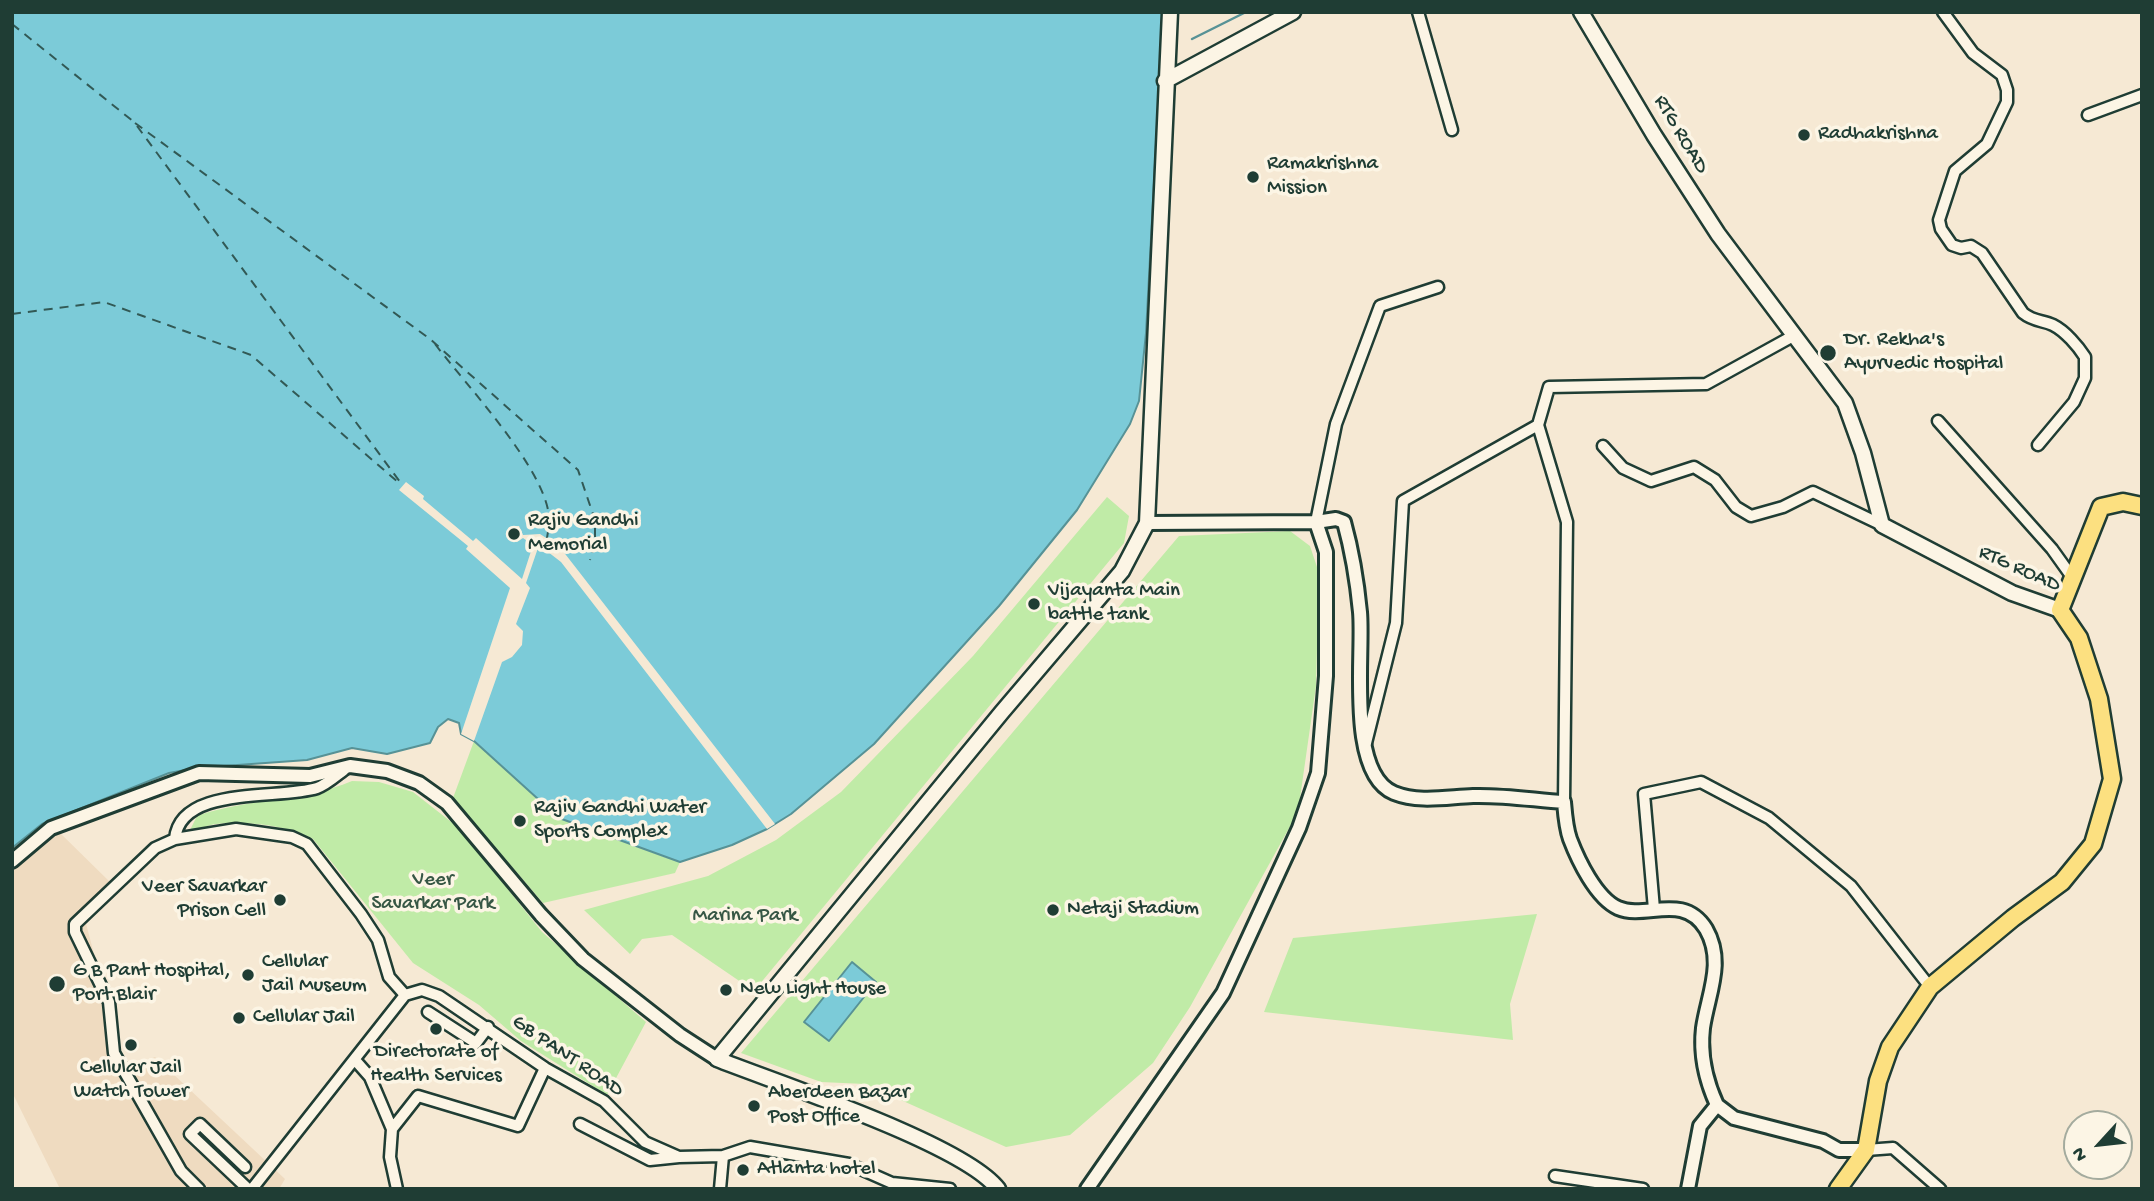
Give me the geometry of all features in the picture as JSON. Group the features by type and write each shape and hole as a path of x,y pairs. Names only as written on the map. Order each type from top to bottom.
{"main road":[{"path":"998,1189 964,1162 907,1134 717,1059 993,722 1122,571 1147,523 1170,12"},
{"path":"1166,81 1293,12"},
{"name":"RTG ROAD","path":"1581,12 1654,135 1718,234 1845,403 1863,453 1882,525 2011,593 2060,610 2079,638 2099,699 2112,779 2093,844 2062,882 2013,918 1930,987 1891,1047 1878,1081 1866,1150 1838,1189"},
{"path":"2060,610 2101,507 2123,502 2142,506"}],"street":[{"path":"1418,12 1452,130"},
{"path":"1942,12 1973,53 2002,75 2007,90 2007,102 1987,144 1955,171 1939,220 1941,229 1952,245 1961,248 1971,246 1982,253 2023,313 2032,320 2051,323 2059,328 2085,357 2085,378 2074,402 2038,445"},
{"path":"2088,115 2142,95"},
{"path":"1091,1187 1223,993 1299,828 1318,773 1326,676 1326,552 1316,522 1336,424 1380,306 1438,287"},
{"path":"1793,336 1706,384 1549,387 1538,425 1567,522 1564,802 1569,837 1605,899 1620,909 1672,907 1704,926 1714,946 1716,970 1703,1029 1704,1061 1708,1086 1717,1105 1734,1118 1823,1140 1839,1150 1893,1148 1940,1189"},
{"path":"1938,421 2052,549 2072,577"},
{"path":"1365,750 1396,623 1403,501 1538,425"},
{"path":"1603,446 1622,468 1651,481 1694,467 1715,480 1737,507 1751,516 1783,507 1813,492 1882,525"},
{"path":"1147,523 1316,522 1336,519 1344,522 1360,614 1359,667 1365,750 1378,783 1392,792 1407,796 1474,796 1564,802"},
{"path":"175,839 176,829 187,815 208,802 320,788 350,766"},
{"path":"12,861 51,828 198,774 310,775 350,766 387,771 419,783 447,803 541,915 583,959 680,1035 717,1059"},
{"path":"1654,909 1644,794 1701,782 1769,818 1851,886 1930,987"},
{"path":"199,1189 181,1171 114,1052 109,1002 75,932 75,924 155,848 175,839 236,829 292,837 307,844 378,940 389,977 405,995 250,1189 190,1134 200,1124 245,1167"},
{"name":"GB PANT ROAD","path":"405,995 422,990 439,996 545,1068 604,1101 645,1142 679,1157 723,1157 750,1147 849,1164 892,1183 950,1189"},
{"path":"428,1012 476,1043 488,1027"},
{"path":"355,1060 370,1077 392,1129 390,1157 397,1189"},
{"path":"392,1129 418,1096 518,1126 545,1068"},
{"path":"1688,1189 1700,1126 1717,1105"},
{"path":"580,1124 650,1160 679,1157"},
{"path":"720,1189 723,1157"},
{"path":"1555,1175 1643,1189"}],"shaded area":[{"name":"G B Pant Hospital, Port Blair","path":"58,831 111,883 83,912 121,1057 130,1067 155,1057 285,1179 279,1189 60,1189 12,1092 12,870"}],"green space":[{"name":"Marina Park","path":"1107,497 1129,516 1124,543 754,991 672,935 642,939 630,954 584,910 708,876 776,840 841,792 973,656"},
{"name":"Netaji Stadium","path":"1290,531 1310,546 1319,573 1316,686 1298,812 1190,1007 1153,1063 1070,1135 1006,1147 865,1084 821,1082 741,1053 1179,536"},
{"name":"Rajiv Gandhi Water Sports Complex","path":"474,741 545,796 571,812 624,840 680,862 675,873 543,903 453,798"},
{"name":"Veer Savarkar Park","path":"352,781 379,782 413,792 459,828 542,932 646,1022 607,1095 521,1041 479,1005 413,963 313,839 278,827 241,823 216,824 190,830 197,816 216,810 314,793"},
{"path":"1537,914 1510,1004 1513,1040 1264,1012 1293,938"}],"water":[{"path":"12,12 1163,12 1146,333 1139,401 1130,424 1077,510 999,606 874,744 791,814 767,829 732,845 680,862 559,818 474,741 461,734 459,723 448,719 438,727 430,743 387,754 352,748 307,760 196,768 169,773 42,824 12,848"},
{"path":"852,962 876,982 829,1041 804,1022"}],"pier":[{"path":"406,482 473,541 476,538 522,579 533,545 523,538 517,542 509,540 506,535 509,527 519,526 523,535 540,534 559,546 775,824 767,829 561,562 539,545 526,583 530,588 516,624 523,631 522,645 512,657 502,662 474,741 461,734 510,588 466,549 468,546 399,490"}],"waterway":[{"path":"1192,39 1246,12"}],"ferry route":[{"path":"12,24 134,122"},
{"path":"135,123 430,339 578,470 595,520 595,544 590,560"},
{"path":"137,126 403,486"},
{"path":"12,314 104,302 251,355 399,483"},
{"path":"435,344 502,427 533,474 544,496 549,516 547,538"}],"place":[{"name":"Radhakrishna","path":"1804,135"},
{"name":"Ramakrishna Mission","path":"1253,177"},
{"name":"Dr. Rekha's Ayurvedic Hospital","path":"1828,353"},
{"name":"Rajiv Gandhi Memorial","path":"514,534"},
{"name":"Vijayanta Main battle tank","path":"1034,604"},
{"name":"Rajiv Gandhi Water Sports Complex","path":"520,821"},
{"name":"Veer Savarkar Prison Cell","path":"280,900"},
{"name":"Netaji Stadium","path":"1053,910"},
{"name":"Cellular Jail Museum","path":"248,975"},
{"name":"G B Pant Hospital, Port Blair","path":"57,984"},
{"name":"New Light House","path":"726,990"},
{"name":"Cellular Jail","path":"239,1018"},
{"name":"Directorate of Health Services","path":"436,1029"},
{"name":"Cellular Jail Watch Tower","path":"131,1045"},
{"name":"Aberdeen Bazar Post Office","path":"754,1106"},
{"name":"Atlanta hotel","path":"743,1170"}]}
